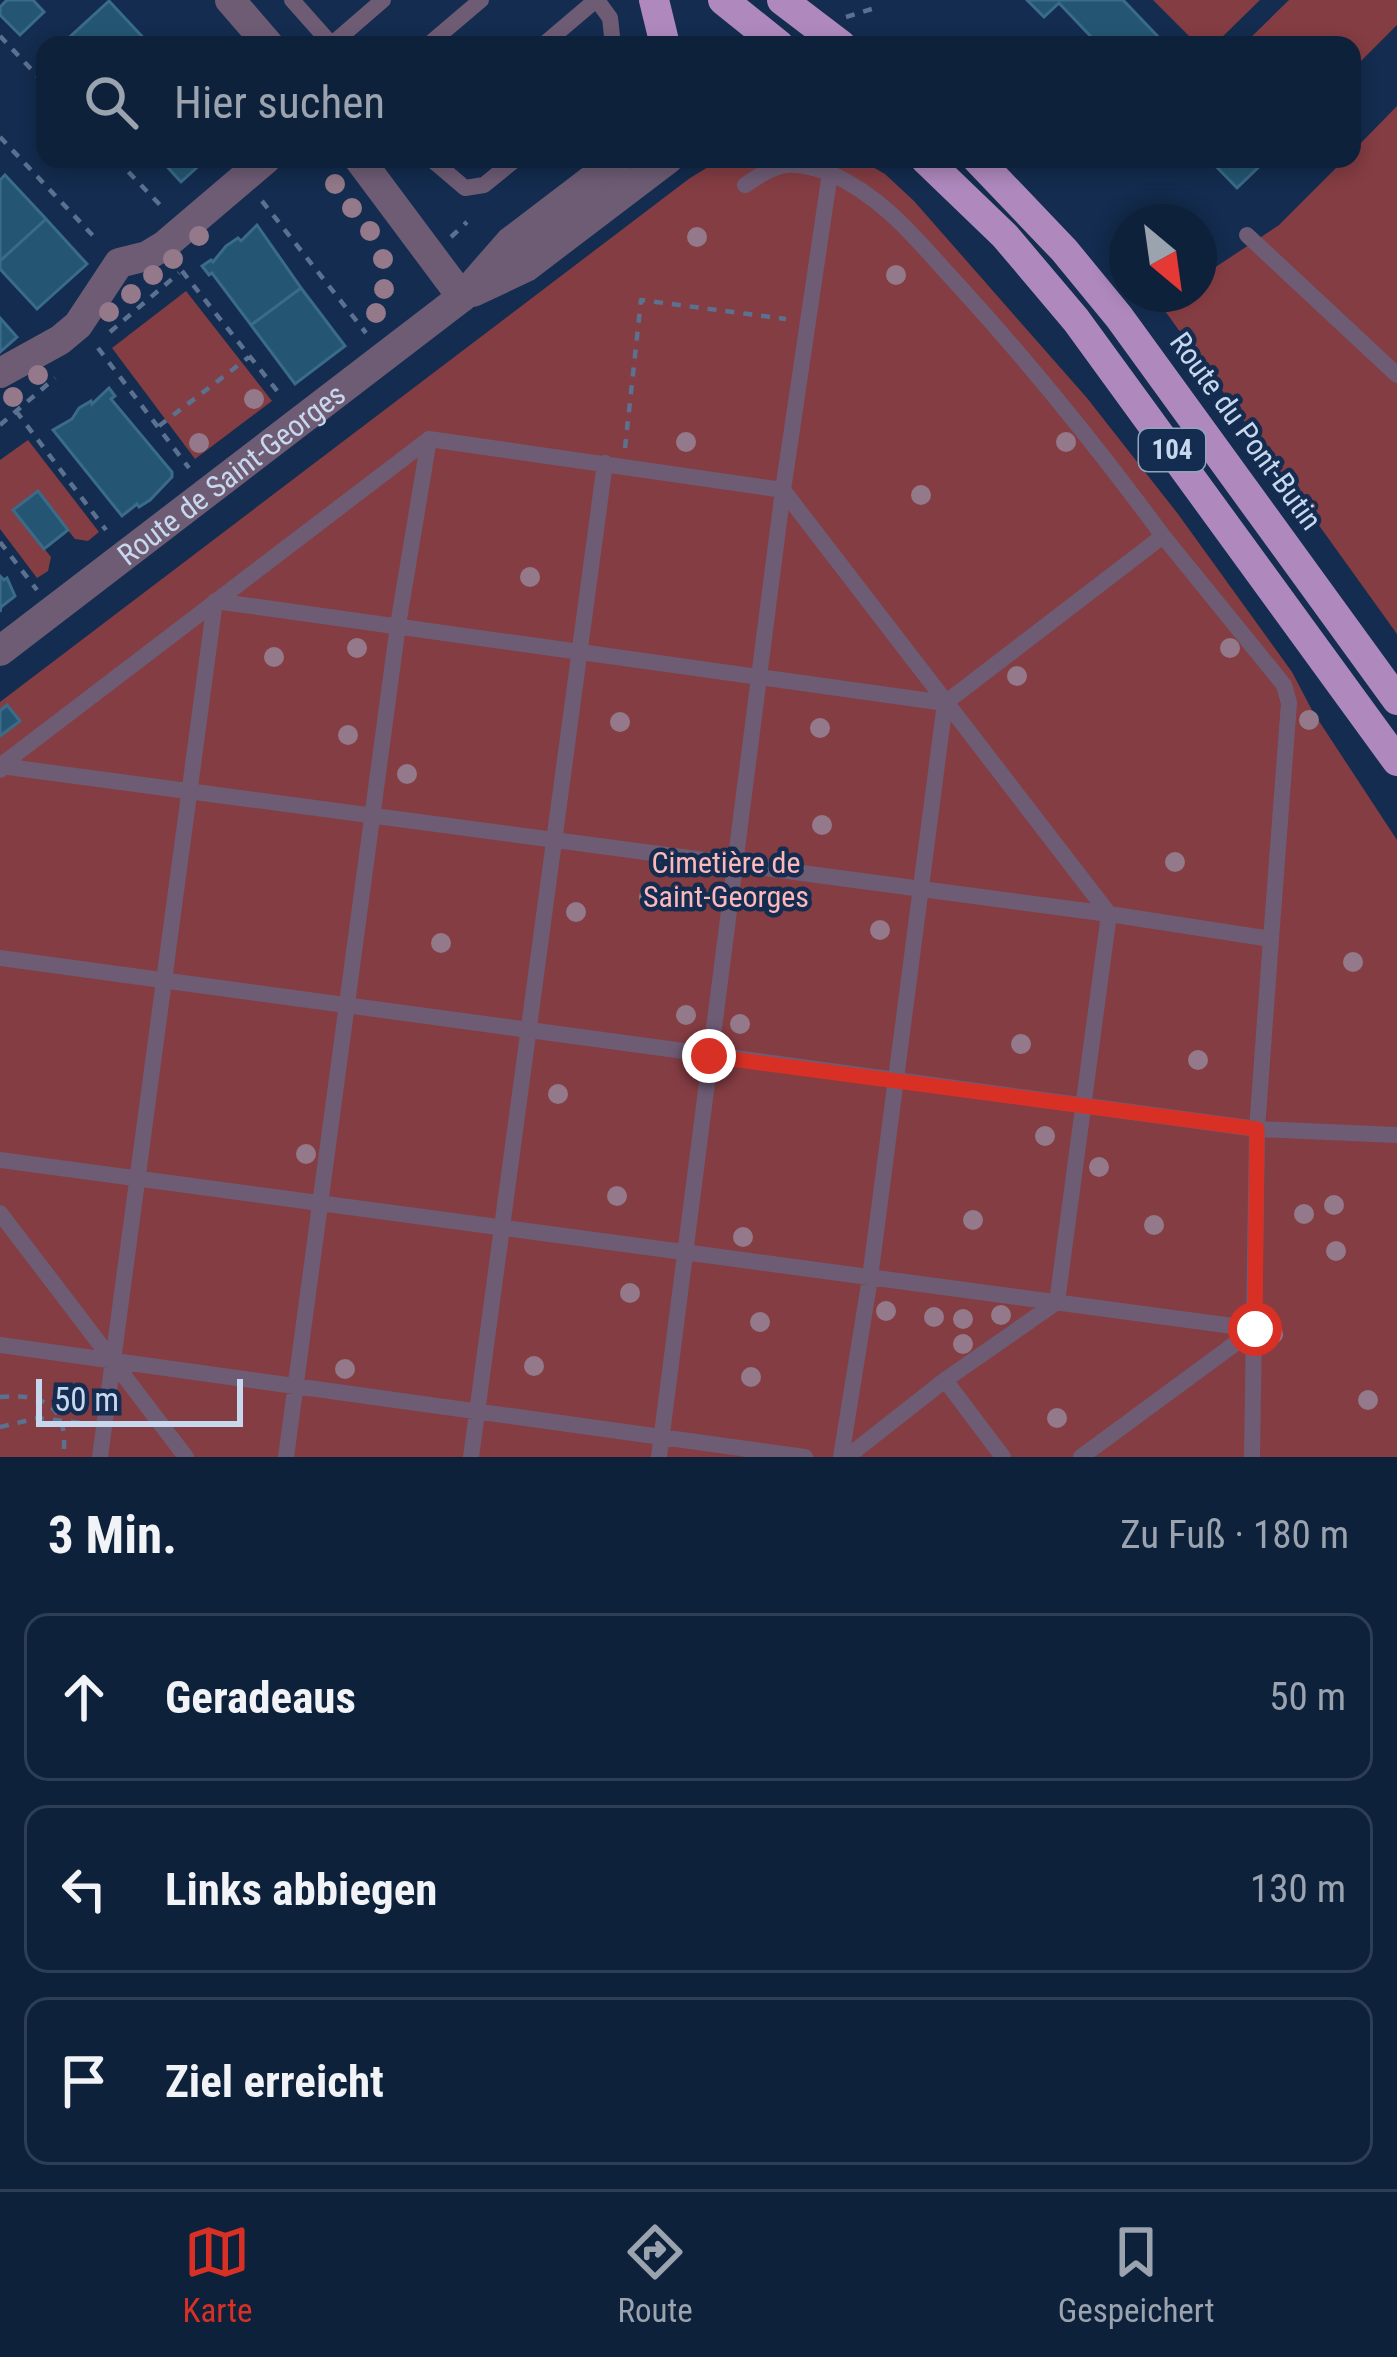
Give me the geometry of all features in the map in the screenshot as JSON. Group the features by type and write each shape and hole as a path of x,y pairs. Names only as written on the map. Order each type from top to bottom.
{"main road":[{"path":"655,0 663,36"},
{"path":"726,0 768,36"},
{"path":"782,0 841,32"},
{"name":"104","path":"935,168 1005,236 1064,305 1397,760"},
{"name":"Route du Pont-Butin","path":"986,168 1107,302 1397,700"}],"street":[{"path":"230,0 261,36"},
{"path":"0,373 60,340 78,325 119,263 147,256 255,168"},
{"path":"365,168 462,297"},
{"name":"Route de Saint-Georges","path":"0,651 462,297 510,242 607,168"},
{"name":"Route de Saint-Georges","path":"462,297 526,267 656,168"}],"lane":[{"path":"292,0 324,36"},
{"path":"342,36 383,0"},
{"path":"439,36 481,0"},
{"path":"554,36 597,0 610,18 612,36"},
{"path":"442,168 465,188 484,185 505,168"},
{"path":"745,184 773,168"},
{"path":"815,168 879,200 1006,338 1284,685 1288,704 1257,1129 1252,1457"},
{"path":"658,1457 783,490 830,173"},
{"path":"1247,235 1397,375"},
{"path":"286,1457 398,625 429,439"},
{"path":"0,769 429,439 783,490 1109,914 1057,1302 844,1457"},
{"path":"471,1457 581,651 614,465"},
{"path":"844,1457 945,704 1163,536"},
{"path":"215,601 945,704"},
{"path":"100,1457 215,601"},
{"path":"0,769 372,815 1271,939"},
{"path":"0,958 1257,1129 1397,1135"},
{"path":"0,1160 1255,1329"},
{"path":"0,1213 186,1457"},
{"path":"1081,1457 1255,1329"},
{"path":"0,1345 806,1457"},
{"path":"945,1380 1003,1457"}],"path":[{"path":"841,32 875,8"},
{"path":"0,36 36,74"},
{"path":"0,137 119,263"},
{"path":"124,168 183,230"},
{"path":"259,197 370,338"},
{"path":"192,472 95,344 182,268 285,402"},
{"path":"614,465 641,300 809,322"},
{"path":"158,427 249,357"},
{"path":"0,424 63,371"},
{"path":"16,411 110,535"},
{"path":"0,542 37,590"},
{"path":"0,1397 38,1397 59,1420 64,1432 63,1457"},
{"path":"0,1427 26,1419 103,1426"}],"green space":[{"path":"1153,0 1260,0 1223,36 1189,36"},
{"path":"1289,0 1397,0 1397,25 1361,61 1361,36 1252,36"},
{"path":"1397,106 1397,634 1166,312 1217,312 1217,266 1279,225 1336,168 1361,168 1361,143"},
{"name":"Cimetière de Saint-Georges","path":"706,168 875,168 914,201 1087,398 1178,514 1292,672 1397,840 1397,1457 0,1457 0,702"},
{"path":"186,291 272,401 195,459 112,348"},
{"path":"28,440 99,532 88,541 75,539 37,491 13,510 51,557 48,571 37,578 0,529 0,460"}],"building":[{"path":"7,0 33,0 44,12 20,35 0,15"},
{"path":"1027,0 1123,0 1157,36 1090,36 1059,3 1044,17"},
{"path":"109,1 142,36 71,36"},
{"path":"168,168 196,168 181,182"},
{"path":"1218,168 1258,168 1237,188"},
{"path":"5,175 46,219 0,261 0,180"},
{"path":"46,219 87,264 37,309 0,269 0,261"},
{"path":"257,225 301,288 251,325 202,266"},
{"path":"301,288 345,346 295,384 251,325"},
{"path":"0,318 17,337 0,352"},
{"path":"109,388 115,396 111,399 172,472 150,500 122,516 53,430"},
{"path":"38,491 68,530 44,549 13,510"},
{"path":"0,576 7,578 15,596 0,612"},
{"path":"7,705 20,721 0,736 0,711"}],"route":[{"path":"709,1056 1257,1129 1255,1329"}]}
